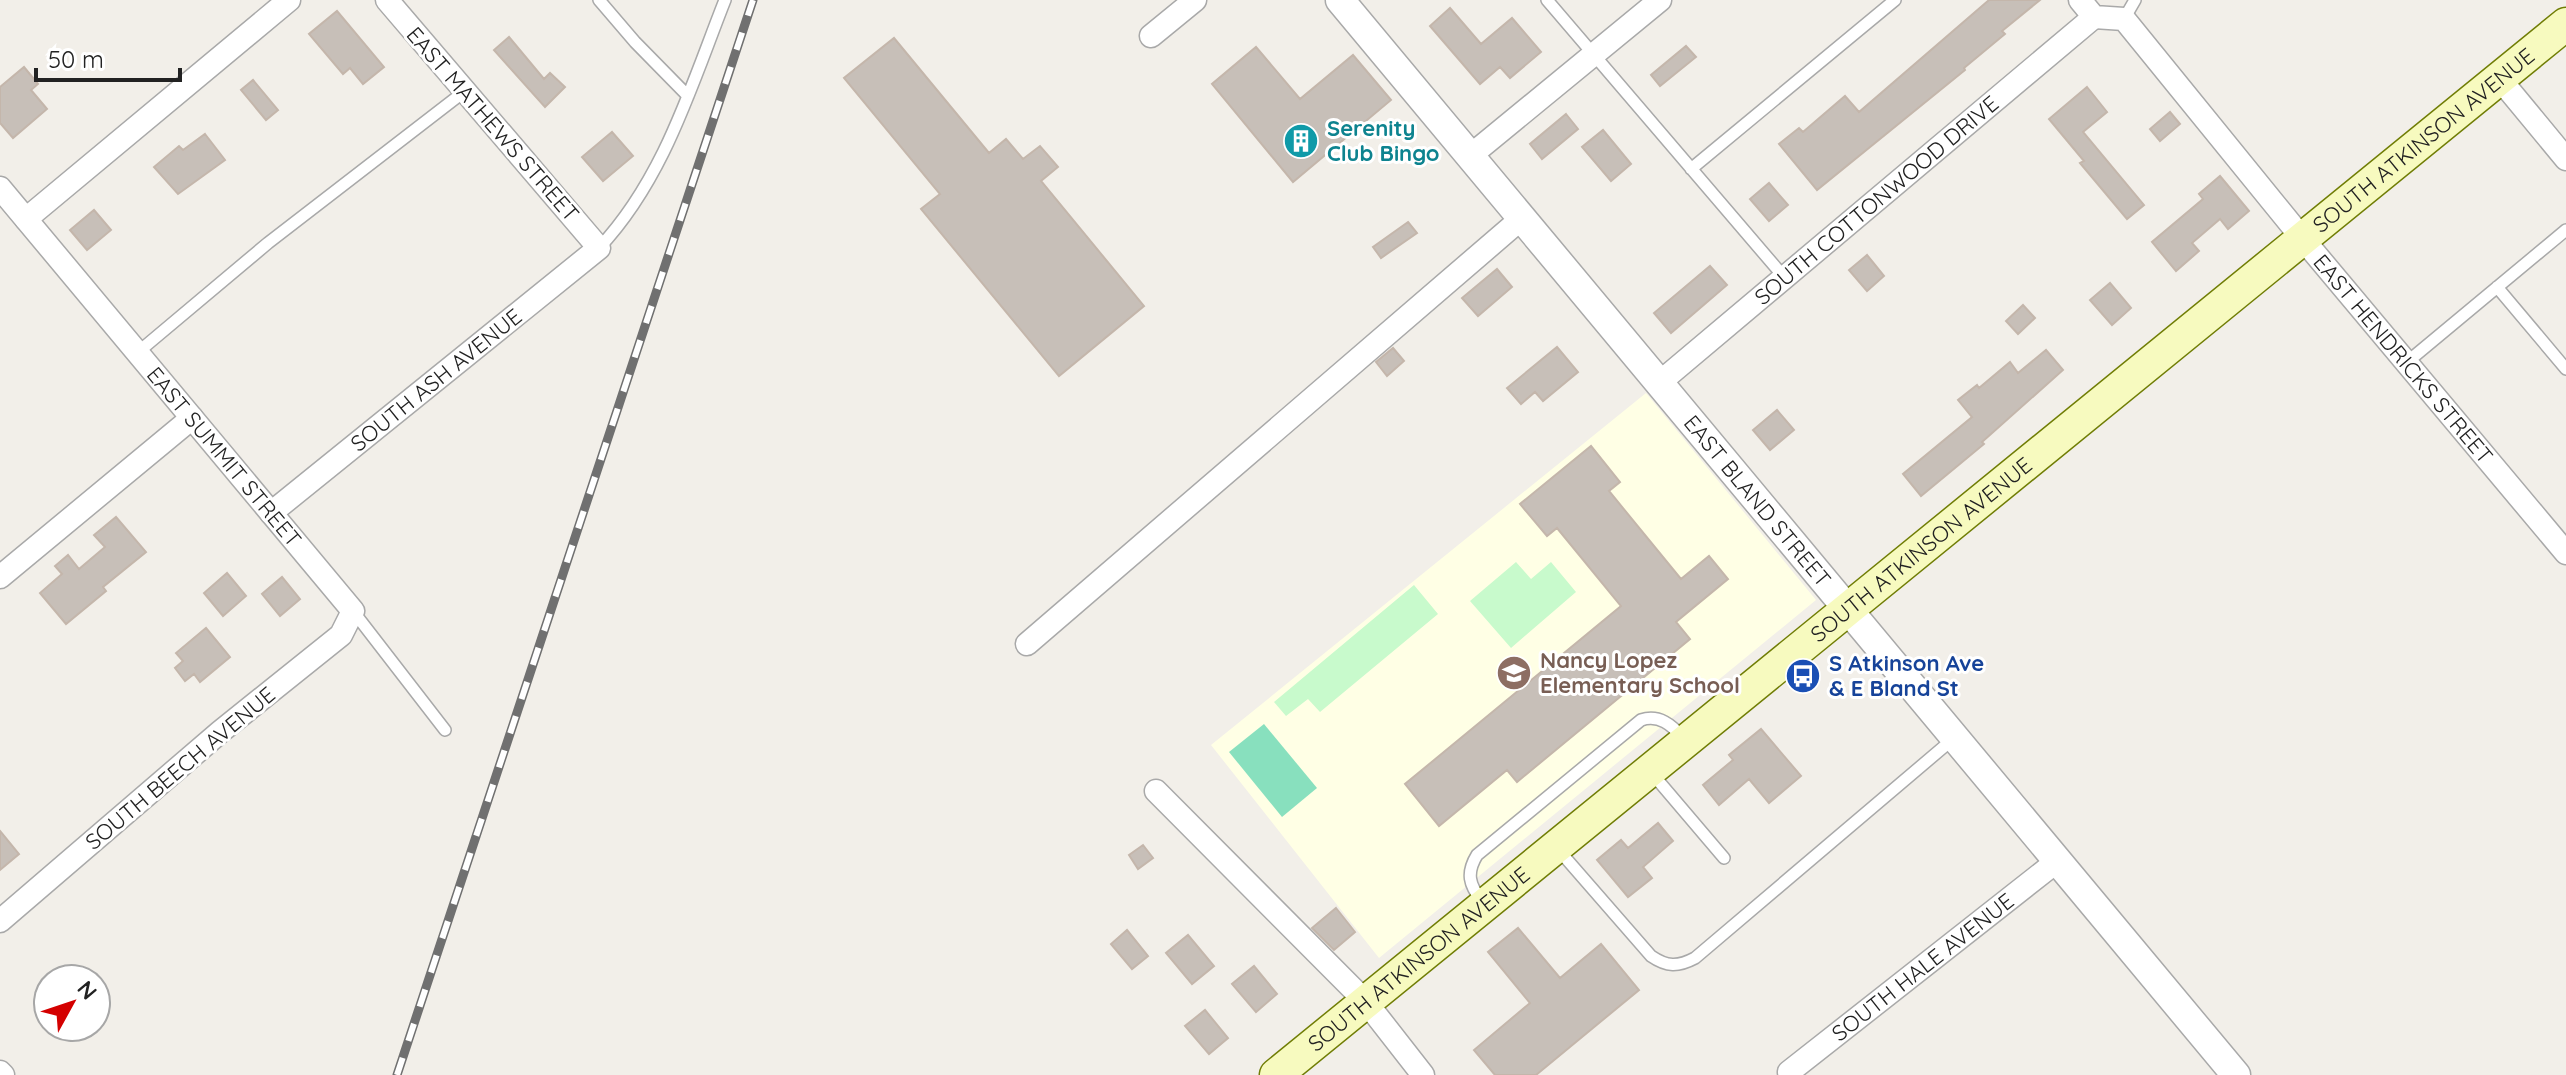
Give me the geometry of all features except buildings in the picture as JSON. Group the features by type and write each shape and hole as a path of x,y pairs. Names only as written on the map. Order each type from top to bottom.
{"main road":[{"name":"SOUTH ATKINSON AVENUE","path":"1276,1075 2566,24"}],"street":[{"path":"26,219 289,0"},
{"name":"EAST MATHEWS STREET","path":"387,0 599,248"},
{"path":"1151,36 1195,0"},
{"name":"EAST BLAND STREET","path":"1340,0 2236,1075"},
{"path":"1470,156 1660,0"},
{"name":"EAST HENDRICKS STREET","path":"2087,8 2129,9 2302,238 2566,553"},
{"name":"SOUTH COTTONWOOD DRIVE","path":"1659,383 1784,277 2087,8"},
{"path":"2499,78 2566,159"},
{"name":"EAST SUMMIT STREET","path":"1,190 353,611"},
{"path":"1027,644 1522,218"},
{"name":"SOUTH ASH AVENUE","path":"271,513 599,248"},
{"path":"0,577 192,418"},
{"name":"SOUTH BEECH AVENUE","path":"0,921 220,732 341,635 353,611"},
{"path":"1156,791 1366,1002 1423,1075"},
{"name":"SOUTH HALE AVENUE","path":"1789,1072 2056,862"}],"lane":[{"path":"599,0 688,96"},
{"path":"599,248 622,222 649,181 688,96 725,0"},
{"path":"1547,0 1784,277"},
{"path":"1691,169 1895,0"},
{"path":"137,353 268,243 465,91"},
{"path":"2406,363 2566,230"},
{"path":"2497,287 2566,369"},
{"name":"EAST SUMMIT STREET","path":"353,611 445,730"},
{"path":"1485,905 1471,885 1469,875 1477,855 1604,750 1649,717 1674,728 1686,741"},
{"path":"1556,847 1651,956 1663,965 1682,965 1695,958 1953,739"},
{"path":"1650,771 1724,858"}],"shaded area":[{"name":"Nancy Lopez Elementary School","path":"1646,393 1816,600 1379,958 1211,745"}],"green space":[{"path":"1516,562 1531,579 1551,562 1576,592 1511,648 1470,601"},
{"path":"1414,585 1438,614 1320,712 1308,699 1286,716 1274,702"},
{"path":"1264,724 1317,788 1282,817 1229,752"}],"railway":[{"path":"397,1075 753,0"}],"place":[{"name":"Serenity Club Bingo","path":"1301,141"},
{"name":"Nancy Lopez Elementary School","path":"1514,673"},
{"name":"S Atkinson Ave & E Bland St","path":"1803,676"}]}
